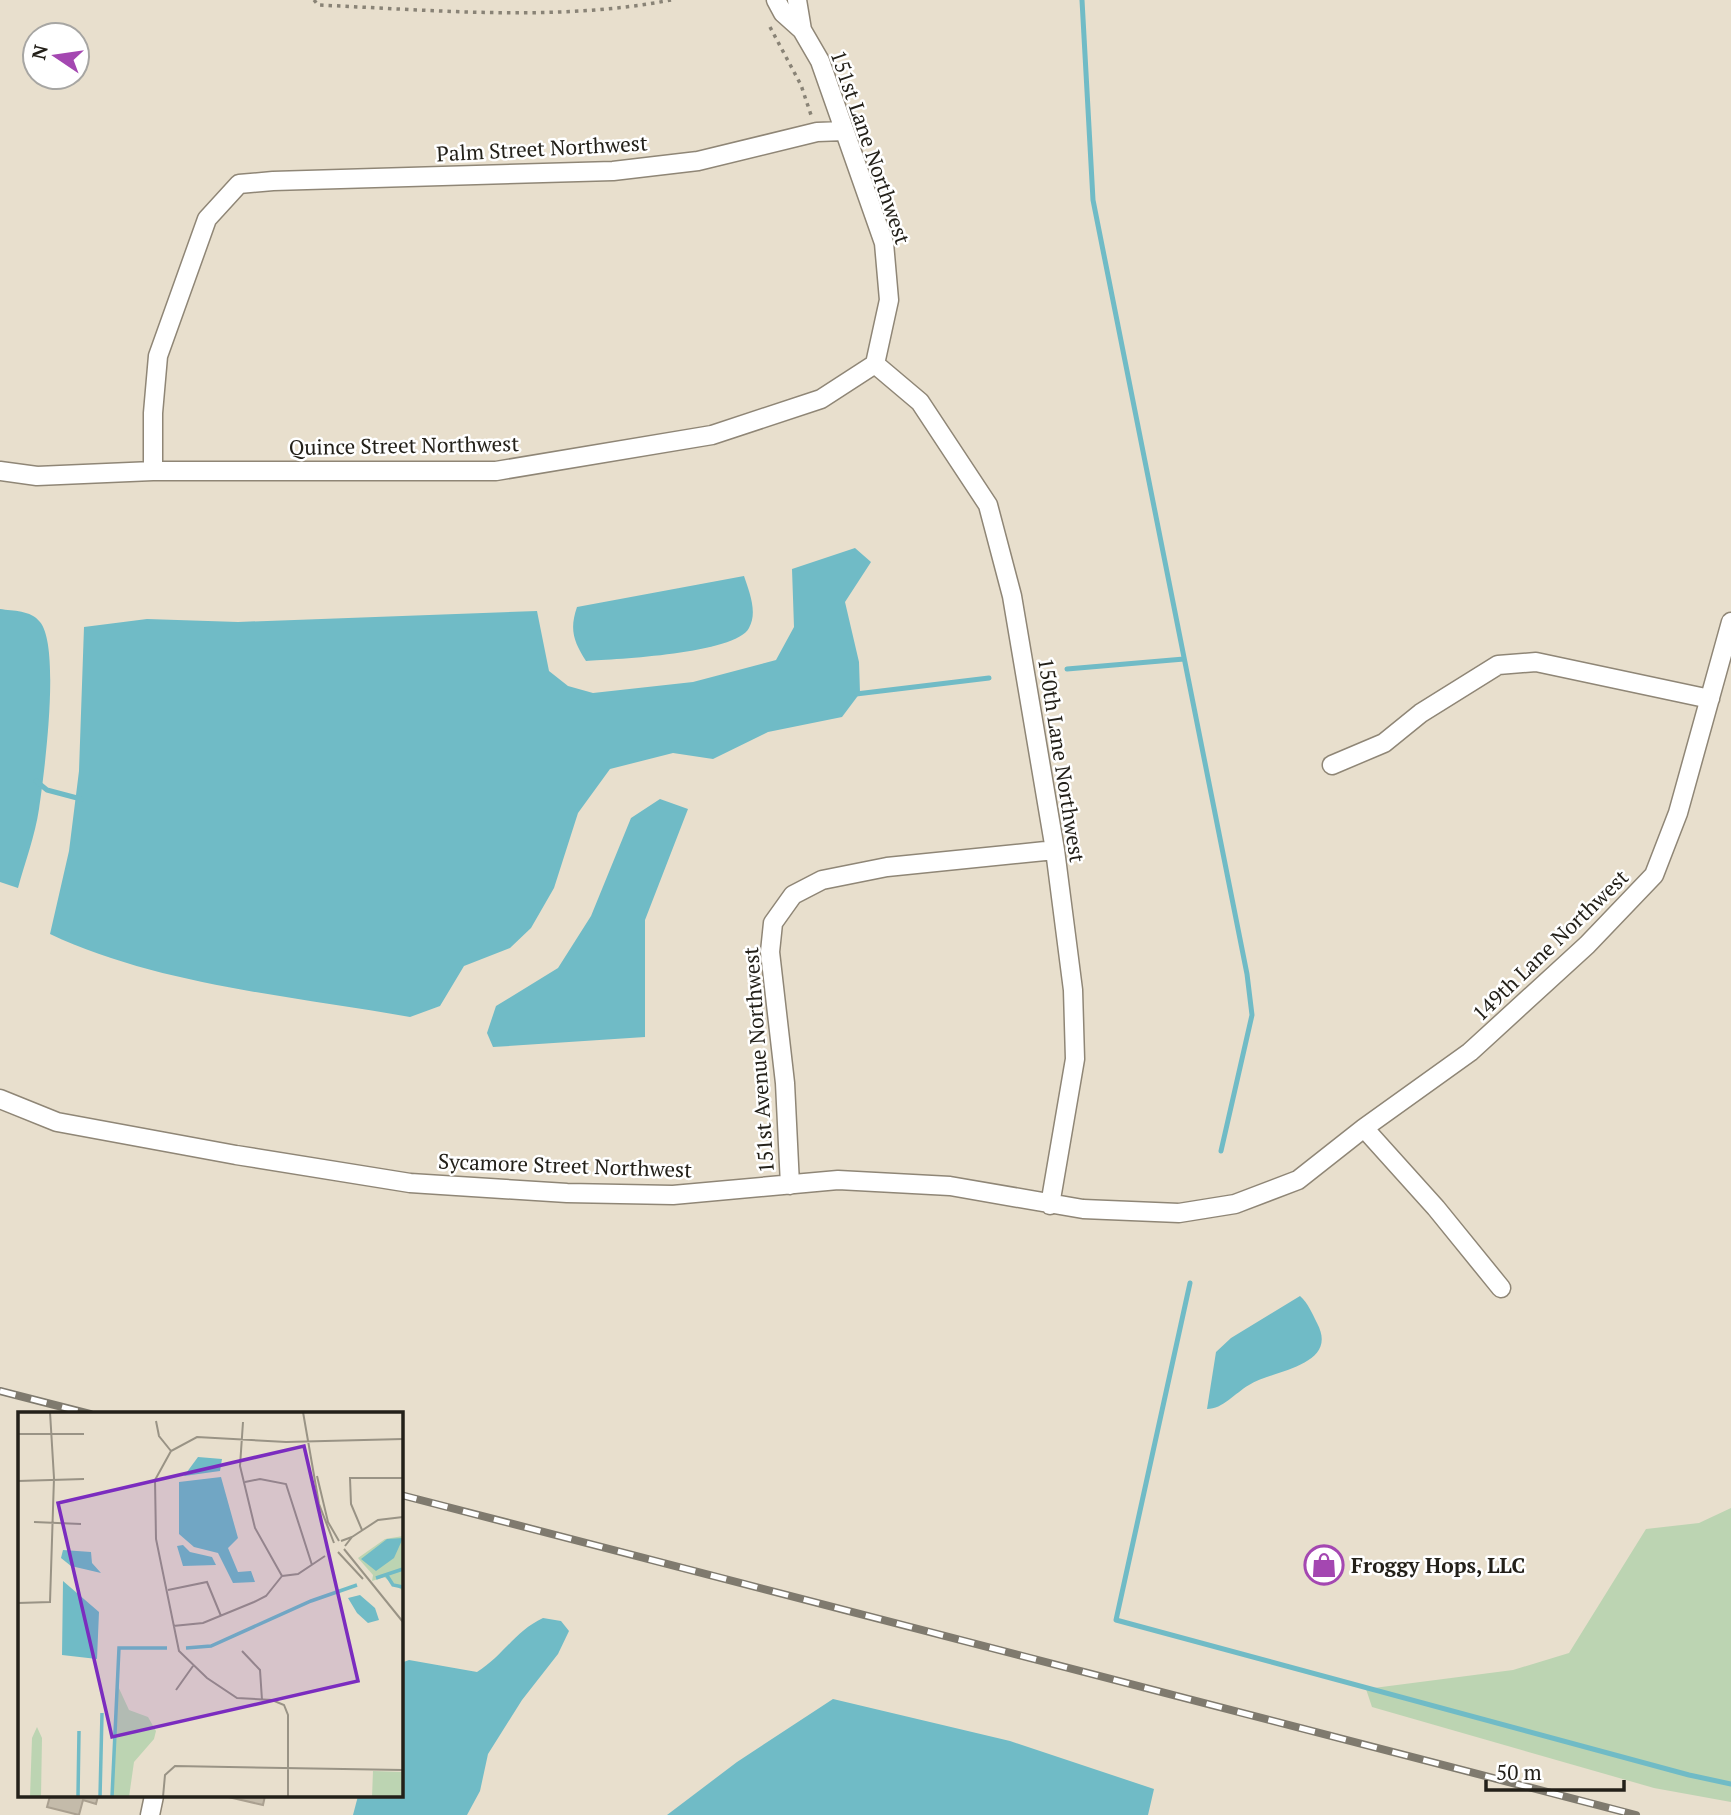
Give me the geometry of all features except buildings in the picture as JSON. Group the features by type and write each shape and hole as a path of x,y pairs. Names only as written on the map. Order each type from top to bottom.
{"street":[{"name":"151st Lane Northwest","path":"776,0 783,13 802,30 820,61 884,243 890,300 875,364"},
{"name":"151st Lane Northwest","path":"797,0 802,30"},
{"name":"Palm Street Northwest","path":"153,471 153,413 158,356 207,219 239,184 613,171 698,161 817,132 844,131"},
{"name":"Quince Street Northwest","path":"0,471 37,476 153,471 496,471 712,435 821,399 875,364"},
{"name":"150th Lane Northwest","path":"875,364 920,402 988,505 1012,596 1055,850 1073,990 1075,1059 1050,1205"},
{"name":"149th Lane Northwest","path":"1364,1128 1470,1052 1522,1007 1654,875 1678,813 1731,622"},
{"path":"1332,765 1384,743 1421,713 1498,665 1536,662 1710,699"},
{"name":"151st Avenue Northwest","path":"790,1185 785,1083 770,952 773,923 793,895 822,880 887,867 1055,850"},
{"name":"Sycamore Street Northwest","path":"0,1099 57,1122 410,1183 567,1193 673,1195 838,1180 950,1186 1050,1205 1179,1213 1235,1204 1298,1180 1364,1128"},
{"path":"1364,1128 1436,1208 1501,1288"},
{"path":"149,1815 153,1798"}],"path":[{"path":"314,0 318,5 553,12 638,6 671,0"},
{"path":"769,24 801,85 817,132"}],"green space":[{"path":"1731,1508 1731,1802 1654,1788 1372,1707 1366,1689 1513,1670 1569,1653 1646,1529 1699,1523"}],"water":[{"path":"855,548 871,562 845,602 859,662 860,693 842,717 768,732 713,759 673,753 610,769 578,813 554,888 531,928 510,948 464,966 440,1006 410,1017 226,987 135,966 50,934 69,851 79,771 84,627 147,619 238,622 537,611 549,671 568,686 593,693 693,682 776,660 794,627 792,569"},
{"path":"744,576 753,615 749,628 739,637 722,644 648,657 586,661 578,648 573,629 577,607"},
{"path":"0,609 22,612 36,618 46,636 49,657 49,712 39,809 18,888 0,882"},
{"path":"660,799 688,809 645,920 645,1037 493,1047 487,1033 496,1006 558,968 591,916 631,818"},
{"path":"1300,1296 1308,1305 1322,1337 1319,1349 1312,1358 1244,1388 1224,1404 1207,1409 1216,1352 1231,1338"},
{"path":"543,1618 561,1621 569,1631 558,1654 522,1700 488,1754 480,1791 467,1815 353,1815 357,1798 402,1798 402,1663 409,1660 477,1672 533,1623"},
{"path":"833,1699 1010,1741 1154,1789 1148,1815 667,1815 737,1762"}],"waterway":[{"path":"1082,0 1093,200 1247,974 1252,1015 1221,1151"},
{"path":"1067,669 1184,659"},
{"path":"856,694 989,678"},
{"path":"36,781 47,790 81,799"},
{"path":"1190,1283 1116,1620 1689,1775 1731,1784"}],"railway":[{"path":"0,1391 82,1412"},
{"path":"402,1495 1636,1815"}],"place":[{"name":"Froggy Hops, LLC","path":"1324,1565"}]}
